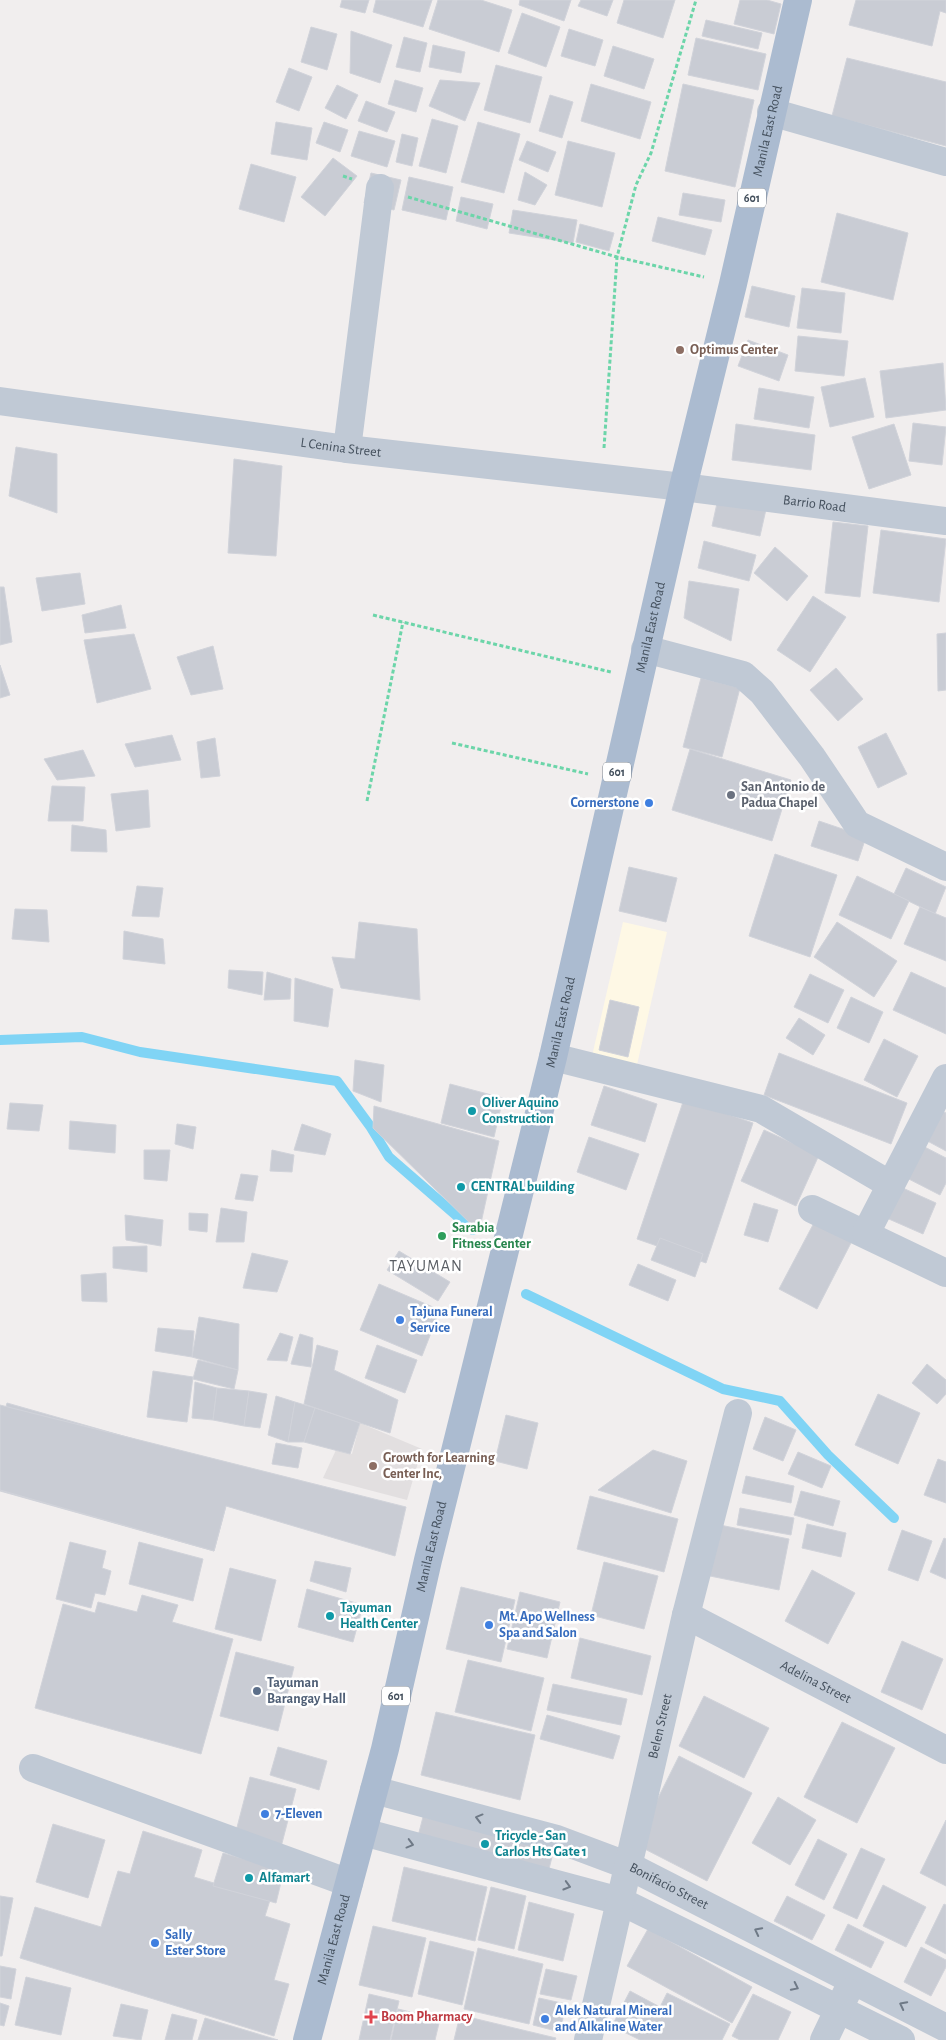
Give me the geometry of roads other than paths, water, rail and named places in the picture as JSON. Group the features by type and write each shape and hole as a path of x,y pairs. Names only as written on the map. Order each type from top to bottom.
{"main road":[{"name":"Manila East Road","path":"307,2040 374,1790 428,1560 553,1057 682,487 733,284 798,0"}],"street":[{"path":"771,112 946,162"},
{"path":"347,449 380,188"},
{"name":"L Cenina Street","path":"0,401 347,449 682,487"},
{"name":"Barrio Road","path":"682,487 946,521"},
{"path":"645,649 743,675 762,692 801,742 857,824 946,868"},
{"path":"553,1057 761,1110 891,1185"},
{"path":"866,1233 946,1078"},
{"path":"812,1208 946,1273"},
{"name":"Belen Street","path":"588,2040 686,1615 738,1413"},
{"name":"Adelina Street","path":"686,1615 946,1750"},
{"path":"33,1768 349,1883"},
{"name":"Bonifacio Street","path":"374,1790 556,1839 629,1866 946,2028"},
{"path":"363,1832 620,1901 901,2040"},
{"path":"824,2040 853,1980"}],"waterway":[{"path":"0,1040 82,1037 140,1052 337,1081 370,1126 389,1157 473,1230"},
{"path":"526,1294 723,1389 780,1401 828,1455 894,1518"}],"place":[{"name":"Optimus Center","path":"680,350"},
{"name":"San Antonio de Padua Chapel","path":"731,795"},
{"name":"Cornerstone","path":"649,803"},
{"name":"Oliver Aquino Construction","path":"472,1111"},
{"name":"CENTRAL building","path":"461,1187"},
{"name":"Sarabia Fitness Center","path":"442,1236"},
{"name":"Tajuna Funeral Service","path":"400,1320"},
{"name":"Growth for Learning Center Inc,","path":"373,1466"},
{"name":"Tayuman Health Center","path":"330,1616"},
{"name":"Mt. Apo Wellness Spa and Salon","path":"489,1625"},
{"name":"Tayuman Barangay Hall","path":"257,1691"},
{"name":"7-Eleven","path":"265,1814"},
{"name":"Tricycle - San Carlos Hts Gate 1","path":"485,1844"},
{"name":"Alfamart","path":"249,1878"},
{"name":"Sally Ester Store","path":"155,1943"},
{"name":"Boom Pharmacy","path":"371,2017"},
{"name":"Alek Natural Mineral and Alkaline Water","path":"545,2019"}],"district":[{"name":"TAYUMAN","path":"426,1266"}]}
